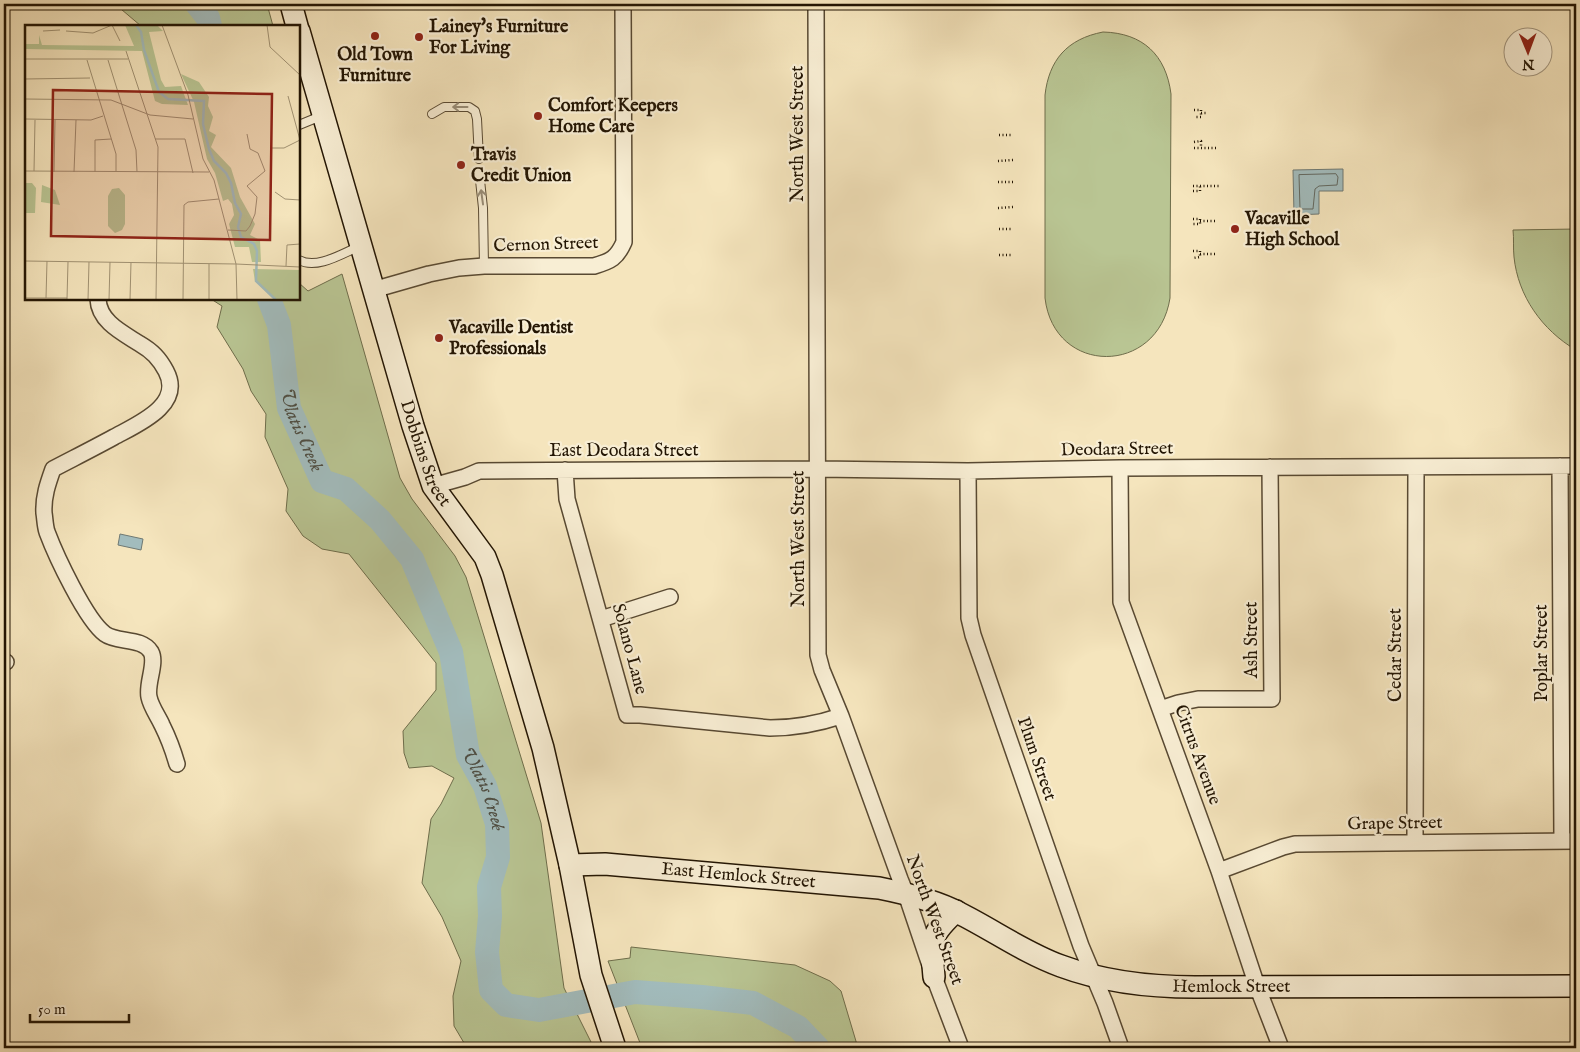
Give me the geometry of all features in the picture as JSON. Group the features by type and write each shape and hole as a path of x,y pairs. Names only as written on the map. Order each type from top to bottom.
{"street":[{"path":"291,4 298,25"},
{"name":"Cernon Street","path":"373,290 429,274 459,268 484,266 594,266 609,261 619,253 624,242 623,4"},
{"name":"North West Street","path":"816,4 818,655 961,1048"},
{"name":"Dobbins Street","path":"300,39 303,64 323,115 413,426 433,486 485,557 492,575 543,748 570,865 591,975 612,1040"},
{"path":"98,300 98,306 106,319 117,329 158,356 169,377 171,386 162,406 145,421 53,469 45,497 44,513 47,530 68,578 95,624 106,635 137,643 146,647 151,652 153,659 149,696 170,741 177,764"},
{"name":"Poplar Street","path":"1560,466 1569,841"},
{"name":"Deodara Street","path":"818,469 968,471 1120,468 1576,466"},
{"name":"Ash Street","path":"1160,709 1198,699 1272,699 1270,467"},
{"name":"Cedar Street","path":"1415,842 1416,467"},
{"name":"Citrus Avenue","path":"1120,468 1121,602 1219,871 1257,986 1281,1048"},
{"name":"East Deodara Street","path":"433,486 479,471 818,469"},
{"name":"Solano Lane","path":"565,470 567,499 627,715 770,728 789,728 841,716"},
{"name":"Plum Street","path":"968,471 969,618 973,635 1078,937 1121,1048"},
{"path":"601,619 670,597"},
{"name":"Grape Street","path":"1219,871 1295,844 1569,841"},
{"name":"East Hemlock Street","path":"570,865 605,864 879,888 906,894"},
{"name":"Hemlock Street","path":"906,894 956,911 1024,950 1059,966 1095,978 1158,987 1576,986"},
{"path":"934,977 932,941 939,929 956,911"}],"lane":[{"path":"432,114 444,107 469,107 475,111 479,159"},
{"path":"300,125 323,115"},
{"path":"479,171 483,208 484,266"},
{"path":"300,261 304,263 322,262 360,246"}],"path":[{"path":"1194,110 1208,113"},
{"path":"1194,116 1201,117 1201,113"},
{"path":"999,135 1013,135"},
{"path":"1194,142 1201,142 1201,148"},
{"path":"1194,148 1216,148"},
{"path":"998,161 1013,160"},
{"path":"998,182 1013,182"},
{"path":"1193,186 1220,186"},
{"path":"1193,191 1200,191 1200,186"},
{"path":"998,208 1013,208"},
{"path":"1193,219 1215,221"},
{"path":"1193,224 1200,224 1200,221"},
{"path":"999,230 1013,229"},
{"path":"1193,251 1200,251 1200,254 1215,254"},
{"path":"1193,258 1200,257 1200,254"},
{"path":"999,255 1013,255"}],"green space":[{"path":"115,4 267,4 273,25 140,25"},
{"path":"1103,32 1117,33 1130,37 1150,49 1164,68 1171,94 1170,298 1162,324 1147,342 1128,353 1106,357 1085,353 1067,342 1052,324 1045,298 1045,95 1047,83 1051,71 1062,53 1079,40"},
{"path":"1576,229 1576,350 1542,322 1526,298 1516,271 1513,230"},
{"path":"342,274 400,478 412,499 455,556 466,577 541,823 564,988 594,1048 467,1048 454,1026 453,996 461,961 442,917 422,883 431,819 454,778 432,766 409,768 404,753 403,731 436,690 436,663 349,554 322,549 303,536 286,511 288,489 265,437 266,414 251,391 243,369 217,327 222,306 213,300 300,300 300,284 308,291"},
{"path":"631,947 795,965 830,981 841,991 858,1048 642,1048 608,961 630,958"}],"water":[{"path":"1343,169 1343,191 1319,191 1319,214 1294,215 1293,170"},
{"path":"120,534 143,539 141,550 118,545"}],"waterway":[{"name":"Ulatis Creek","path":"197,4 208,18 210,25"},
{"name":"Ulatis Creek","path":"269,300 279,325 289,408 322,481 346,489 380,520 412,559 451,652 468,755 485,786 497,824 498,857 489,887 490,916 487,952 491,990 506,1005 539,1010 635,992 753,1003 798,1027 818,1048"}],"place":[{"name":"Old Town Furniture","path":"375,36"},
{"name":"Lainey's Furniture For Living","path":"419,37"},
{"name":"Comfort Keepers Home Care","path":"538,116"},
{"name":"Travis Credit Union","path":"461,165"},
{"name":"Vacaville High School","path":"1235,229"},
{"name":"Vacaville Dentist Professionals","path":"439,338"}]}
